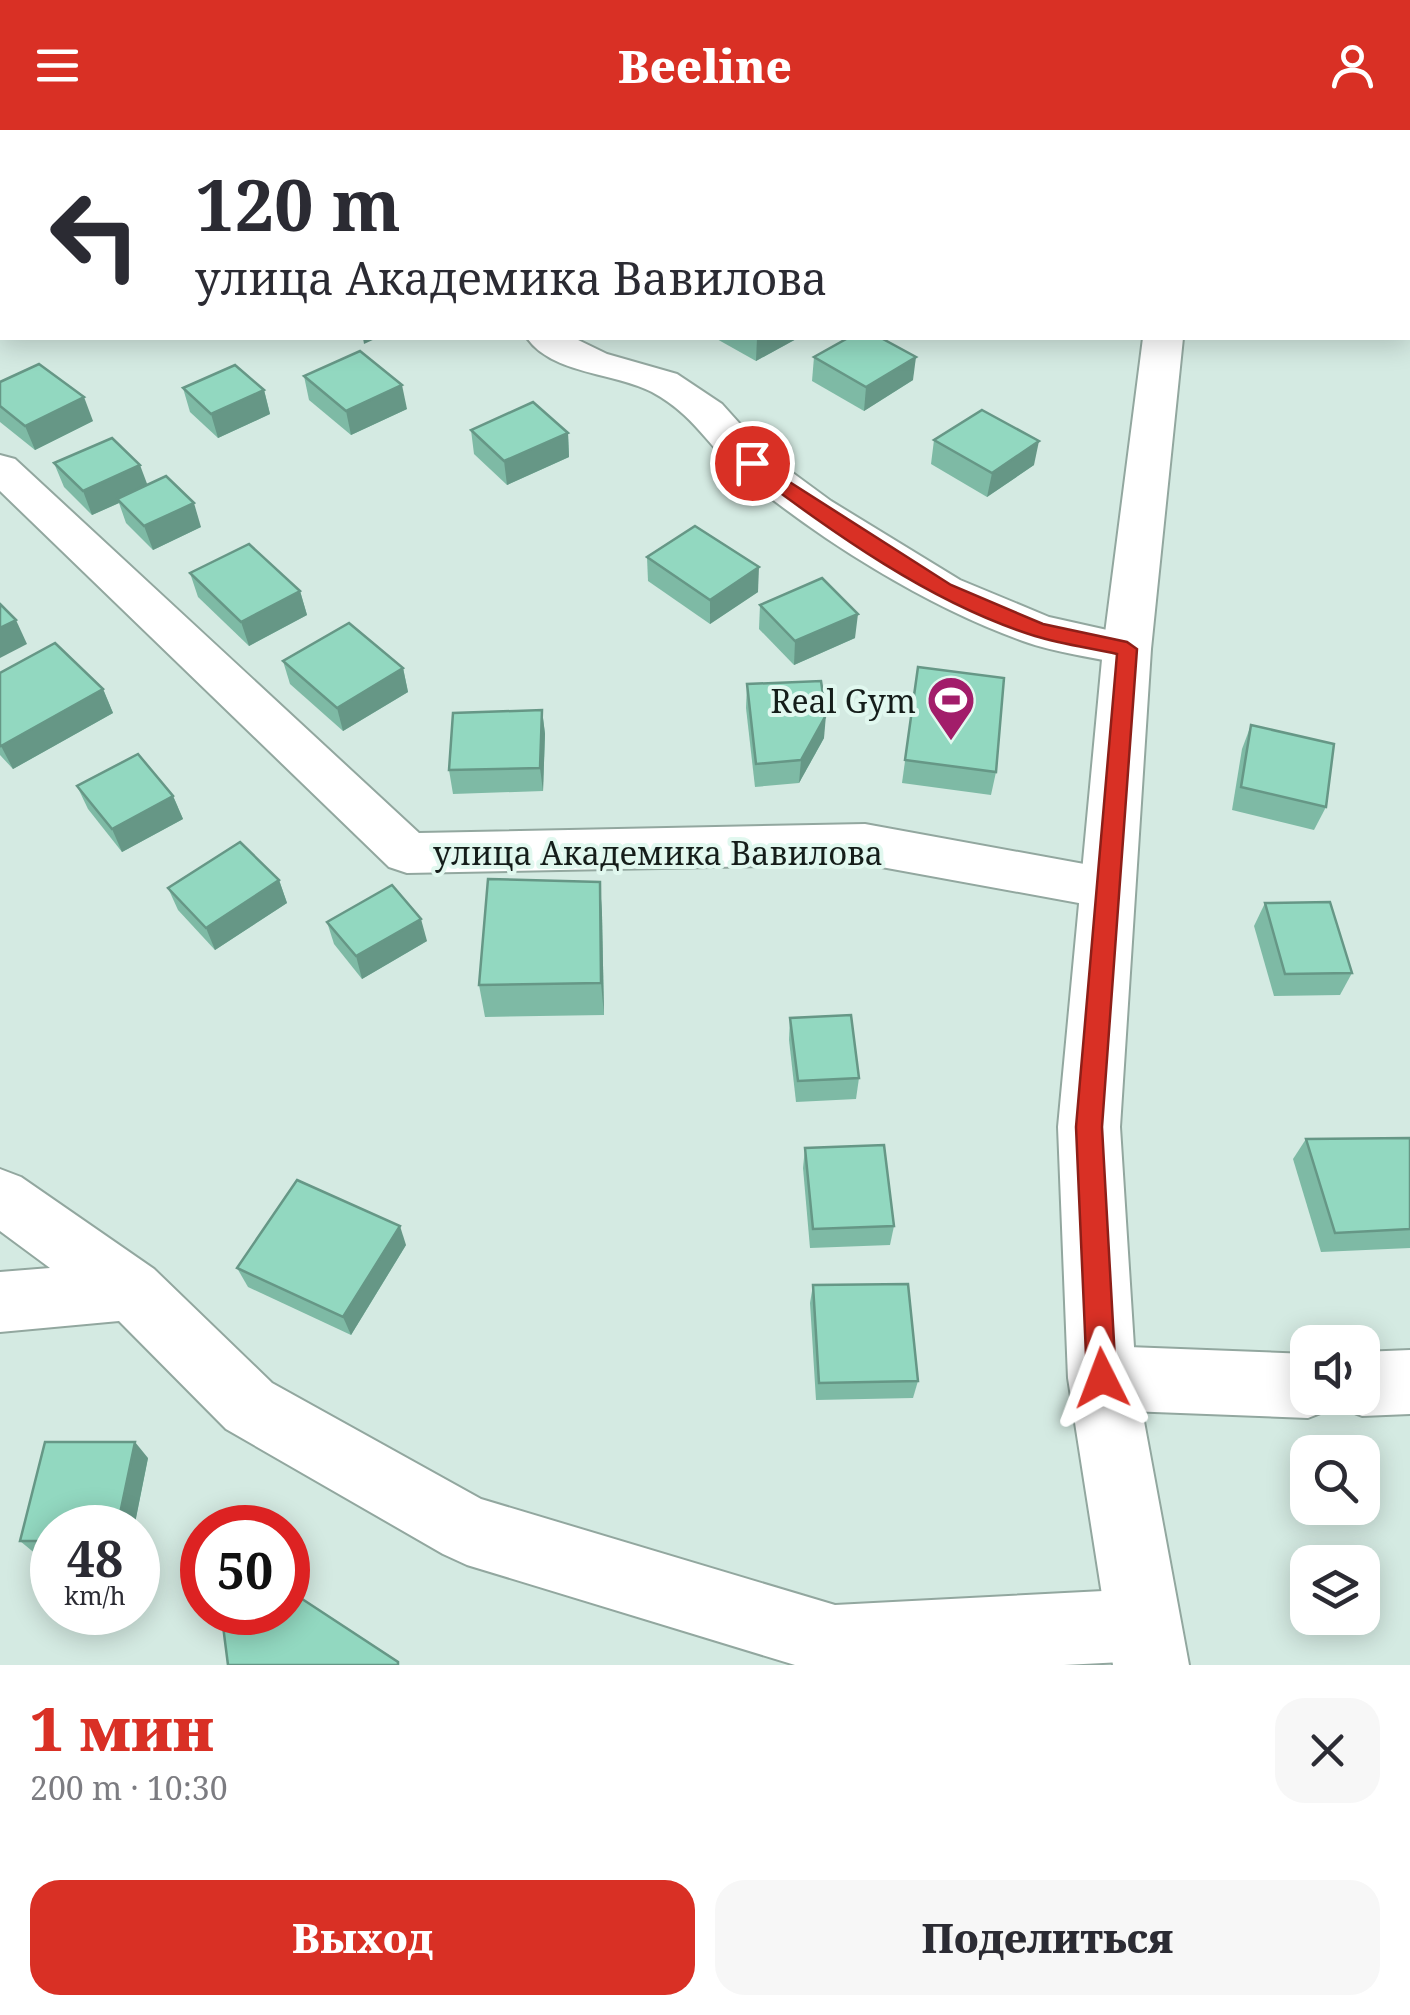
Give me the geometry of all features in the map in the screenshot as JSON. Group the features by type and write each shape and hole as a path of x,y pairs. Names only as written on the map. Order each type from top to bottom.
{"main road":[{"path":"1147,1645 1102,1378 1089,1127 1127,649 1162,340"}],"street":[{"path":"550,340 593,362 663,382 708,412 752,463 816,510 944,590 1039,630 1127,649"},
{"name":"улица Академика Вавилова","path":"0,468 407,853 866,844 1106,888"},
{"path":"0,1196 132,1290 249,1406 467,1530 835,1641 1147,1645"},
{"path":"0,1302 132,1290"},
{"path":"1102,1378 1290,1385"},
{"path":"1380,1383 1410,1382"}],"building":[{"path":"844,340 885,340 916,357 866,387 814,357"},
{"path":"360,351 402,385 346,411 304,376"},
{"path":"39,364 84,397 25,426 0,406 0,382"},
{"path":"235,365 264,390 211,414 183,388"},
{"path":"533,402 568,433 504,461 471,430"},
{"path":"982,410 1039,441 992,473 934,440"},
{"path":"112,438 140,465 83,491 54,463"},
{"path":"166,476 194,503 144,526 117,499"},
{"path":"695,526 759,567 710,600 647,557"},
{"path":"249,544 300,591 241,622 190,573"},
{"path":"822,578 858,614 795,641 760,605"},
{"path":"0,604 16,620 0,628"},
{"path":"349,623 403,668 337,708 283,661"},
{"path":"55,643 103,689 1,746 0,673"},
{"name":"Real Gym","path":"918,667 1004,678 996,772 905,760"},
{"path":"821,681 826,715 801,760 756,764 747,684"},
{"path":"542,710 540,768 449,770 453,713"},
{"path":"1251,725 1334,744 1326,807 1241,787"},
{"path":"138,754 173,796 112,829 77,786"},
{"path":"240,842 279,880 206,928 168,888"},
{"path":"488,879 600,882 601,983 479,985"},
{"path":"392,885 421,919 356,956 327,922"},
{"path":"1330,902 1352,973 1285,974 1265,903"},
{"path":"851,1015 859,1078 798,1081 790,1018"},
{"path":"1410,1138 1410,1229 1335,1233 1306,1139"},
{"path":"884,1145 894,1226 813,1229 805,1148"},
{"path":"297,1180 400,1226 343,1317 237,1268"},
{"path":"908,1284 918,1381 819,1383 813,1285"},
{"path":"45,1442 135,1442 122,1505 30,1505 30,1541 20,1541"},
{"path":"310,1604 398,1662 398,1665 228,1665 224,1635 310,1635"}],"place":[{"name":"Real Gym","path":"951,742"}],"route":[{"path":"752,463 816,510 944,590 1039,630 1127,649 1089,1127 1102,1378"}]}
